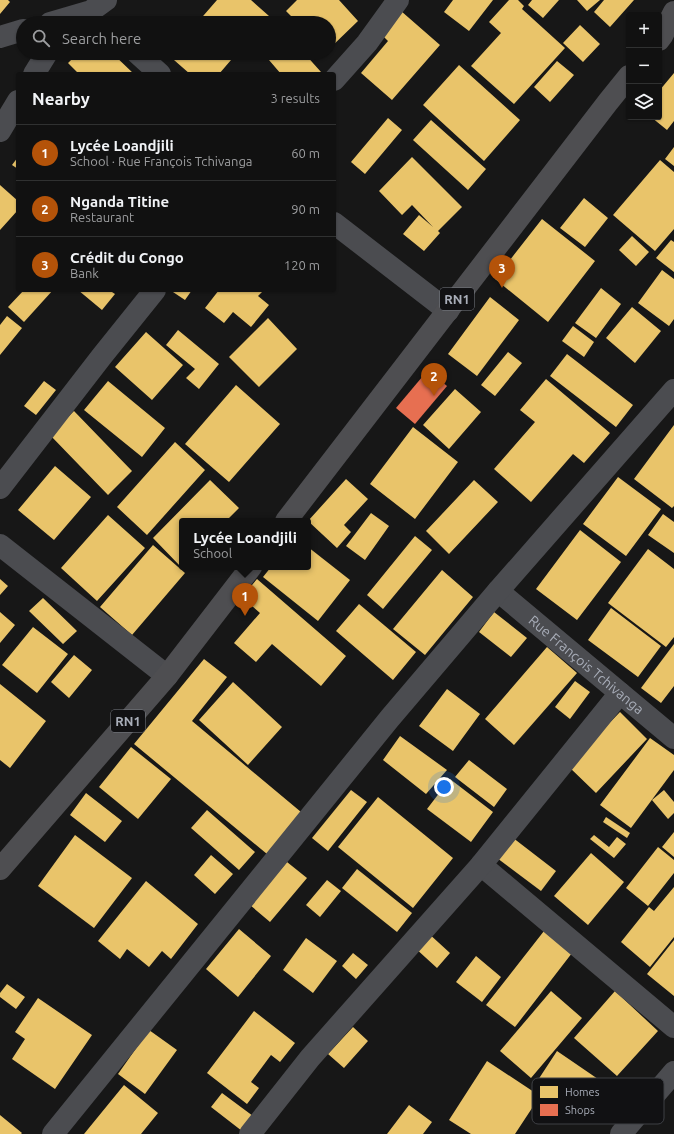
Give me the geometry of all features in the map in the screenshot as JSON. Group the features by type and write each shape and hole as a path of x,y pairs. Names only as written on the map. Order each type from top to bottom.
{"highway":[{"path":"665,35 674,12"},
{"name":"RN1","path":"288,518 626,80"},
{"name":"RN1","path":"0,869 167,676 248,570"}],"street":[{"path":"336,78 367,43 398,0"},
{"path":"0,37 16,32"},
{"path":"35,72 43,60"},
{"path":"145,60 158,72"},
{"path":"0,131 16,104"},
{"path":"336,225 448,310"},
{"path":"0,488 153,292"},
{"path":"53,1134 390,718 498,591 673,392"},
{"path":"0,545 167,676"},
{"name":"Rue François Tchivanga","path":"498,591 674,738"},
{"path":"250,1134 310,1058 481,864 620,693"},
{"path":"481,864 674,1027"},
{"path":"664,1084 674,1072"},
{"path":"621,1134 630,1124"}],"building: Homes":[{"path":"0,0 8,0 10,2 0,14"},
{"path":"217,0 251,0 269,16 203,16"},
{"path":"297,0 339,0 358,21 336,42 336,16 291,16 286,11"},
{"path":"453,0 493,0 469,31 444,12"},
{"path":"509,0 518,0 524,6 522,9 565,48 514,104 471,66 501,33 489,22"},
{"path":"532,0 559,0 543,18 528,5"},
{"path":"577,0 600,0 587,11"},
{"path":"604,0 634,0 610,27 594,12"},
{"path":"401,11 440,45 392,100 361,73 388,41 382,35"},
{"path":"580,25 600,44 583,62 563,43"},
{"path":"71,60 119,60 132,72 77,72 68,63"},
{"path":"174,60 231,60 221,72 188,72"},
{"path":"269,60 310,60 321,72 279,72"},
{"path":"557,61 574,75 550,102 534,87"},
{"path":"459,65 520,120 484,161 423,105"},
{"path":"674,73 674,121 667,130 655,120 662,120 662,87"},
{"path":"388,118 402,130 365,174 351,162"},
{"path":"431,120 486,169 468,190 413,140"},
{"path":"674,147 674,166 665,159"},
{"path":"412,157 462,207 438,231 440,233 424,251 403,234 419,215 433,227 412,205 402,215 379,191"},
{"path":"16,160 16,168 12,165"},
{"path":"660,160 674,172 674,229 655,251 613,215"},
{"path":"0,185 16,199 16,212 0,230"},
{"path":"584,198 608,218 585,247 560,228"},
{"path":"542,219 595,261 548,322 495,279"},
{"path":"632,236 649,252 636,266 619,250"},
{"path":"671,240 674,242 674,272 656,258"},
{"path":"662,270 674,279 674,319 669,326 638,303"},
{"path":"601,288 621,304 596,338 575,323"},
{"path":"22,292 51,292 24,322 8,307"},
{"path":"80,292 112,292 115,294 102,310"},
{"path":"173,292 191,292 185,300"},
{"path":"217,292 262,292 258,296 269,305 251,327 233,312 224,323 205,308"},
{"path":"490,297 519,320 477,376 448,354"},
{"path":"632,307 661,331 635,363 606,338"},
{"path":"7,316 22,328 0,355 0,325"},
{"path":"268,318 297,349 259,387 229,357"},
{"path":"573,326 594,342 584,357 562,341"},
{"path":"178,330 219,364 199,389 186,378 195,369 166,345"},
{"path":"146,332 183,365 152,400 115,367"},
{"path":"508,352 522,363 495,396 481,385"},
{"path":"567,354 633,405 616,427 550,376"},
{"path":"546,379 610,433 584,463 573,454 531,502 494,469 535,422 520,410"},
{"path":"44,381 56,390 36,415 24,406"},
{"path":"108,381 165,428 142,457 84,410"},
{"path":"236,385 280,424 229,482 185,444"},
{"path":"455,389 481,412 449,449 423,425"},
{"path":"74,411 132,471 108,495 50,435"},
{"path":"674,425 674,506 672,508 634,479"},
{"path":"413,427 458,462 415,519 370,484"},
{"path":"175,442 205,470 147,535 117,507"},
{"path":"55,466 91,497 54,540 18,510"},
{"path":"618,477 661,509 626,556 583,524"},
{"path":"346,479 368,499 344,525 351,532 337,548 311,524 311,518"},
{"path":"210,480 239,508 229,518 179,518 179,565 153,538"},
{"path":"474,480 498,502 449,554 426,531"},
{"path":"371,513 389,526 365,560 346,546"},
{"path":"663,514 674,522 674,553 648,535"},
{"path":"108,515 145,548 97,601 61,568"},
{"path":"580,530 621,562 577,620 536,589"},
{"path":"415,536 432,550 383,609 367,595"},
{"path":"153,545 179,568 179,570 185,573 132,635 100,607"},
{"path":"311,549 350,580 318,621 263,577 269,570 311,570"},
{"path":"648,549 674,569 674,637 666,647 608,603"},
{"path":"442,570 473,597 425,655 393,629"},
{"path":"0,579 8,586 0,595"},
{"path":"257,579 346,656 321,686 272,644 256,662 234,643 260,613 242,597"},
{"path":"43,598 77,631 63,644 29,611"},
{"path":"359,604 416,652 393,680 336,631"},
{"path":"611,608 661,646 638,677 588,640"},
{"path":"0,612 15,625 0,643"},
{"path":"494,612 527,638 511,657 479,632"},
{"path":"33,627 68,654 37,693 2,665"},
{"path":"674,644 674,686 661,703 641,688"},
{"path":"547,647 577,673 514,745 485,719"},
{"path":"74,655 92,670 69,698 51,682"},
{"path":"204,659 227,677 192,721 301,812 267,854 134,744"},
{"path":"575,681 590,692 570,719 555,707"},
{"path":"233,682 282,727 248,765 199,720"},
{"path":"0,684 46,721 10,768 0,760"},
{"path":"447,689 480,714 453,751 419,726"},
{"path":"620,712 647,739 596,793 568,766"},
{"path":"400,736 447,770 426,794 383,760"},
{"path":"650,738 674,755 674,770 631,828 600,805"},
{"path":"131,747 171,779 138,819 99,787"},
{"path":"469,760 507,789 494,807 455,777"},
{"path":"450,779 493,812 471,842 427,809"},
{"path":"351,790 367,802 328,851 312,838"},
{"path":"664,790 674,802 674,813 668,819 652,800"},
{"path":"86,793 122,821 105,842 70,815"},
{"path":"378,797 453,858 413,908 338,847"},
{"path":"207,810 255,852 239,870 191,828"},
{"path":"606,817 630,833 627,838 603,822"},
{"path":"674,832 674,857 662,847"},
{"path":"508,834 556,871 541,891 493,855"},
{"path":"75,835 132,878 94,928 38,886"},
{"path":"594,835 609,847 617,837 626,844 614,858 590,839"},
{"path":"658,847 674,860 674,873 648,906 626,888"},
{"path":"591,853 624,882 588,925 554,896"},
{"path":"211,855 233,874 215,894 194,875"},
{"path":"287,862 307,878 270,922 250,905"},
{"path":"357,869 412,913 397,932 342,888"},
{"path":"327,880 341,891 320,917 306,905"},
{"path":"146,881 198,924 171,959 162,951 149,967 127,949 120,959 98,941"},
{"path":"674,887 674,937 650,967 621,942 649,907 654,911"},
{"path":"239,929 271,956 238,997 206,969"},
{"path":"544,931 572,953 515,1027 486,1005"},
{"path":"427,932 450,953 437,968 414,947"},
{"path":"306,938 337,961 313,993 283,970"},
{"path":"674,940 674,996 647,974"},
{"path":"353,953 368,965 356,979 342,966"},
{"path":"476,956 501,977 482,1002 456,982"},
{"path":"7,984 25,997 16,1009 0,997 0,993"},
{"path":"551,991 582,1018 531,1078 500,1051"},
{"path":"615,991 658,1031 617,1076 574,1038"},
{"path":"38,998 92,1035 55,1089 12,1059 25,1039 15,1032"},
{"path":"254,1011 295,1043 280,1062 271,1055 251,1082 259,1088 247,1104 207,1073"},
{"path":"353,1027 368,1041 344,1068 328,1054"},
{"path":"149,1030 177,1050 145,1094 118,1074"},
{"path":"557,1051 597,1078 539,1078"},
{"path":"487,1061 532,1091 532,1108 515,1134 471,1134 449,1120"},
{"path":"124,1085 158,1113 141,1134 84,1134"},
{"path":"222,1093 253,1116 242,1131 211,1107"},
{"path":"409,1105 432,1122 423,1134 387,1134"},
{"path":"0,1115 22,1133 0,1134"}],"building: Shops":[{"path":"428,370 447,386 415,424 396,408"}],"place":[{"name":"Crédit du Congo","path":"502,288"},
{"name":"Nganda Titine","path":"434,396"},
{"name":"Lycée Loandjili","path":"245,616"}]}
